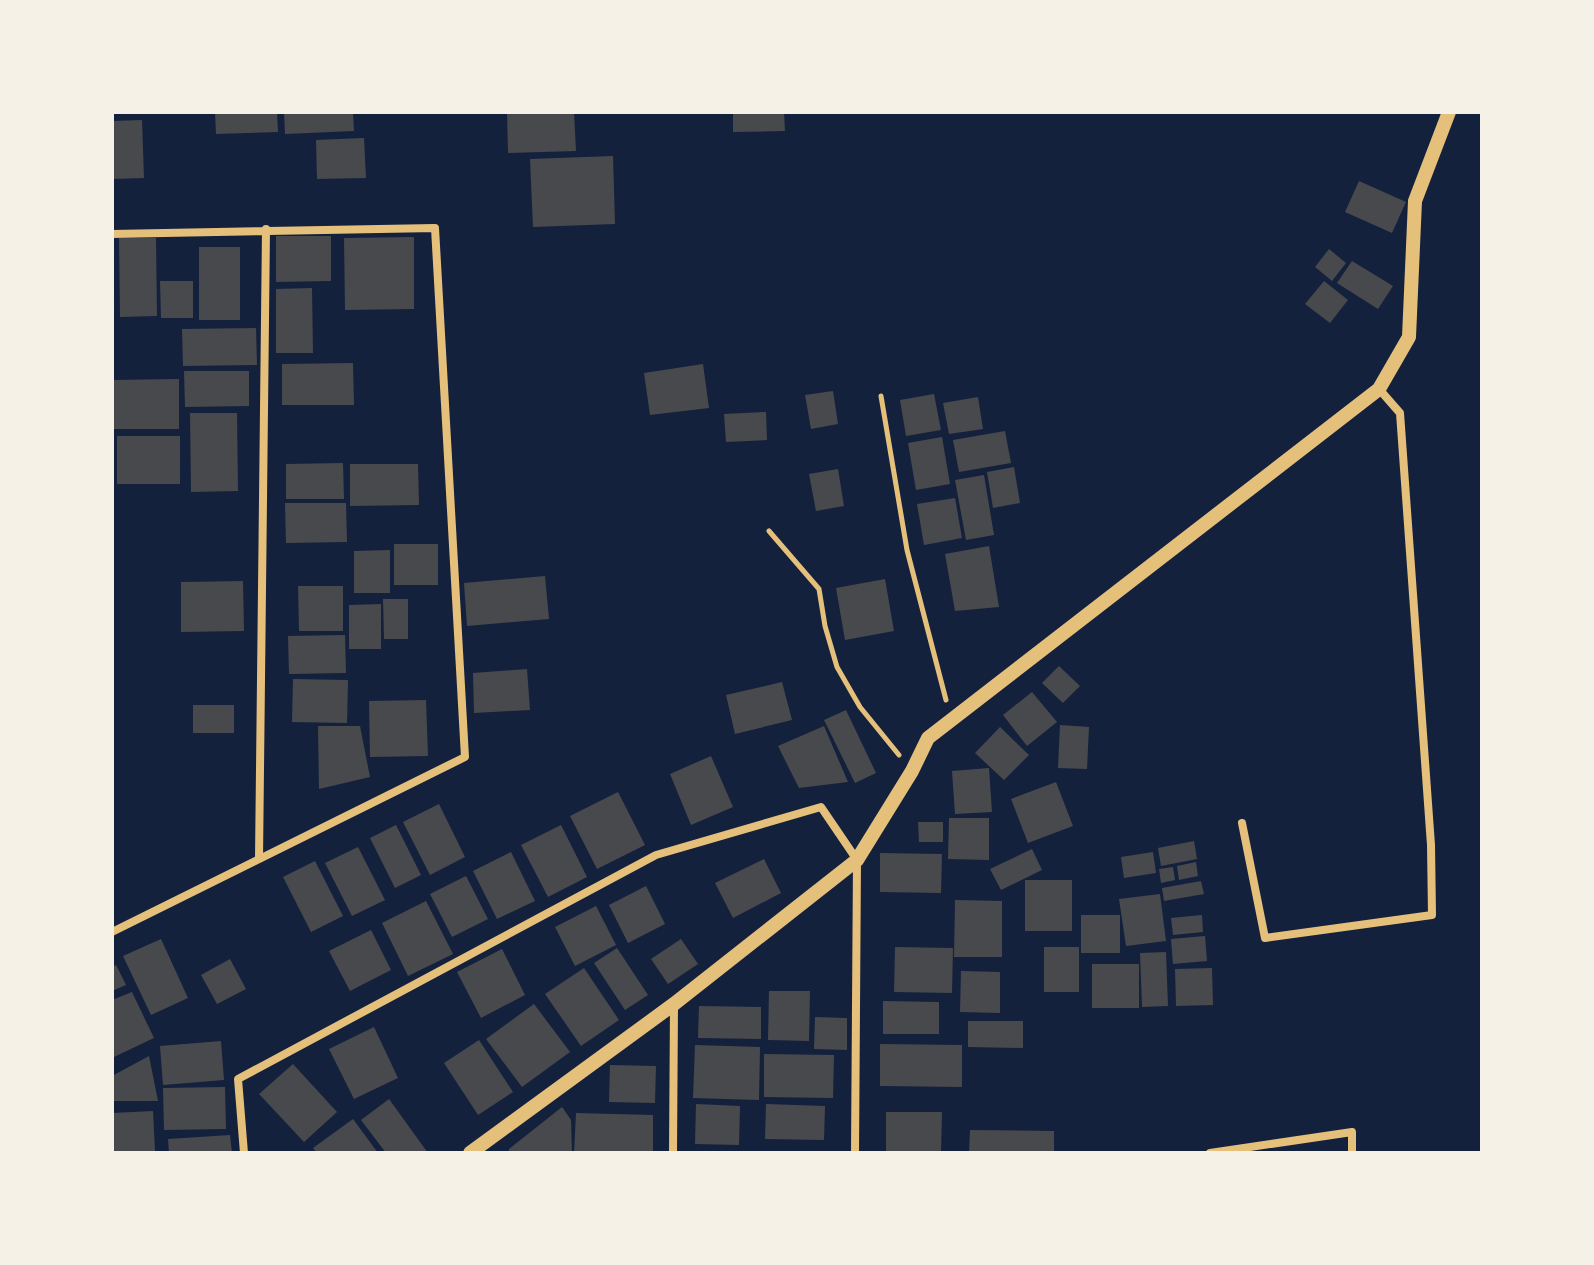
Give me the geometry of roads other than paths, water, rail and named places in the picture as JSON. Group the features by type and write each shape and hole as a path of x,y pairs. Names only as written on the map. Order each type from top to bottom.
{"street":[{"path":"470,1153 487,1146 857,860 912,771 928,738 1379,389 1409,337 1415,201 1449,112"},
{"path":"112,234 435,228 465,757 112,932"},
{"path":"259,859 266,229"},
{"path":"1242,823 1265,938 1432,915 1431,845 1400,413 1379,389"},
{"path":"244,1153 238,1079 656,855 821,807 857,860 855,1153"},
{"path":"673,1153 674,1004"},
{"path":"1210,1153 1352,1132 1352,1153"}]}
